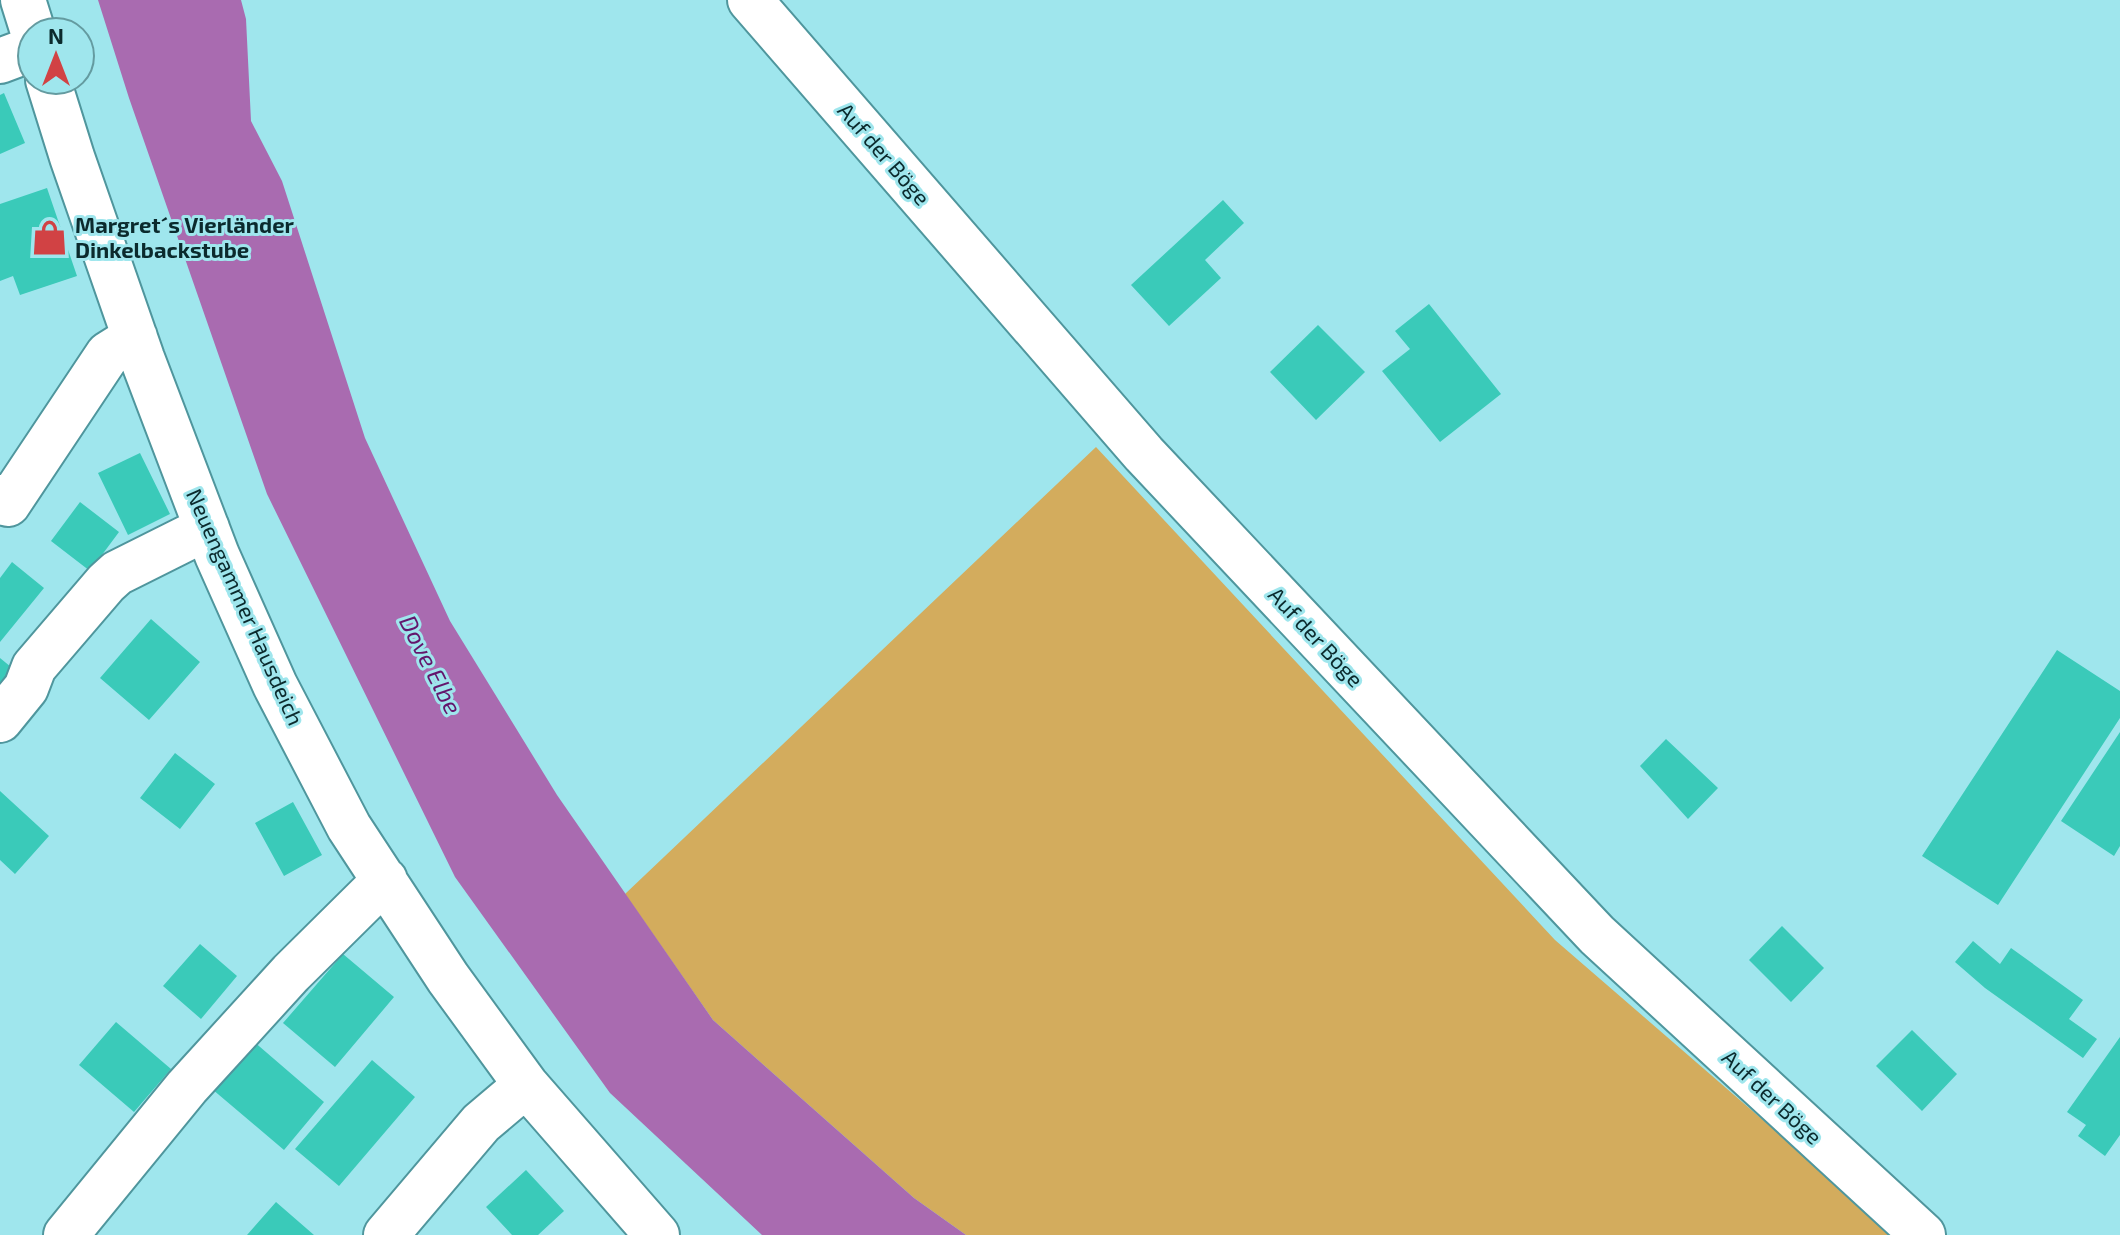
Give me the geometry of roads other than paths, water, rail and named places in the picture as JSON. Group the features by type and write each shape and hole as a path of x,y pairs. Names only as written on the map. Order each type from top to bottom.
{"street":[{"name":"Auf der Böge","path":"750,0 1144,454 1597,935 1923,1235"},
{"name":"Neuengammer Hausdeich","path":"53,96 135,337 207,528 275,685 349,827 448,978 526,1085 657,1235"},
{"path":"3,509 108,354 135,337"},
{"path":"0,720 26,688 34,667 106,583 117,573 207,528"},
{"path":"66,1235 187,1087 291,973 385,880"},
{"path":"386,1235 481,1123 526,1085"}],"water":[{"name":"Dove Elbe","path":"98,0 241,0 246,19 251,121 282,181 365,438 450,621 557,795 713,1020 914,1198 966,1235 762,1235 610,1093 455,877 267,494"}],"place":[{"name":"Margret´s Vierländer Dinkelbackstube","path":"49,238"}]}
